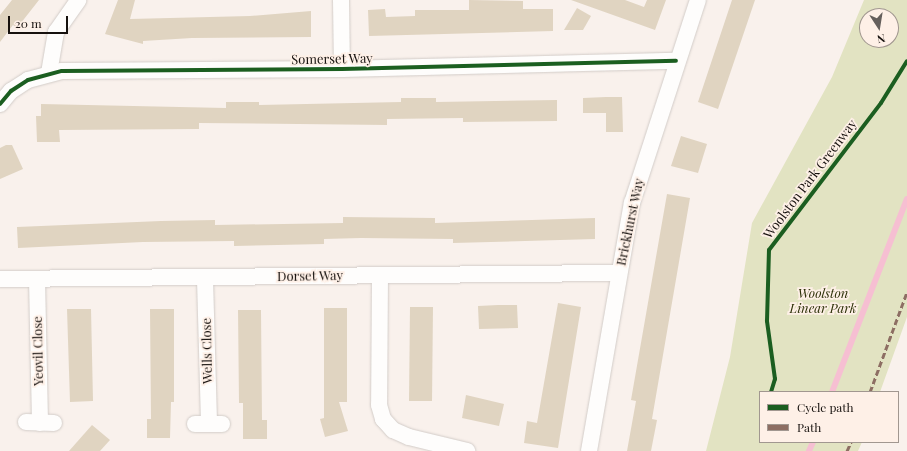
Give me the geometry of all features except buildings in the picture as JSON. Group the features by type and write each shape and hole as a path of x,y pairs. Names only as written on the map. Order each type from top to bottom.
{"street":[{"path":"49,73 56,32 78,0"},
{"path":"341,0 342,69"},
{"name":"Brickhurst Way","path":"589,451 619,273 639,175 676,61 698,0"},
{"name":"Somerset Way","path":"0,104 19,85 49,73 342,69 676,61"},
{"name":"Dorset Way","path":"0,279 205,279 380,275 619,273"},
{"path":"380,275 379,405 383,418 393,430 409,437 467,451"},
{"name":"Yeovil Close","path":"37,279 40,423"},
{"name":"Wells Close","path":"205,279 208,424"}],"green space":[{"name":"Woolston Linear Park","path":"864,0 907,0 907,317 880,391 759,391 759,443 862,443 858,451 706,451 730,357 752,223 832,77 859,12 859,48 899,48 899,8 861,8"}],"waterway":[{"path":"832,391 907,199"},
{"path":"809,451 813,443"}],"marked path":[{"path":"870,391 907,292"},
{"path":"847,451 851,443"}],"cycle path":[{"path":"0,104 11,91 28,80 62,71 342,69 676,61"},
{"name":"Woolston Park Greenway","path":"771,391 775,379 767,321 769,250 881,103 907,61"}]}
